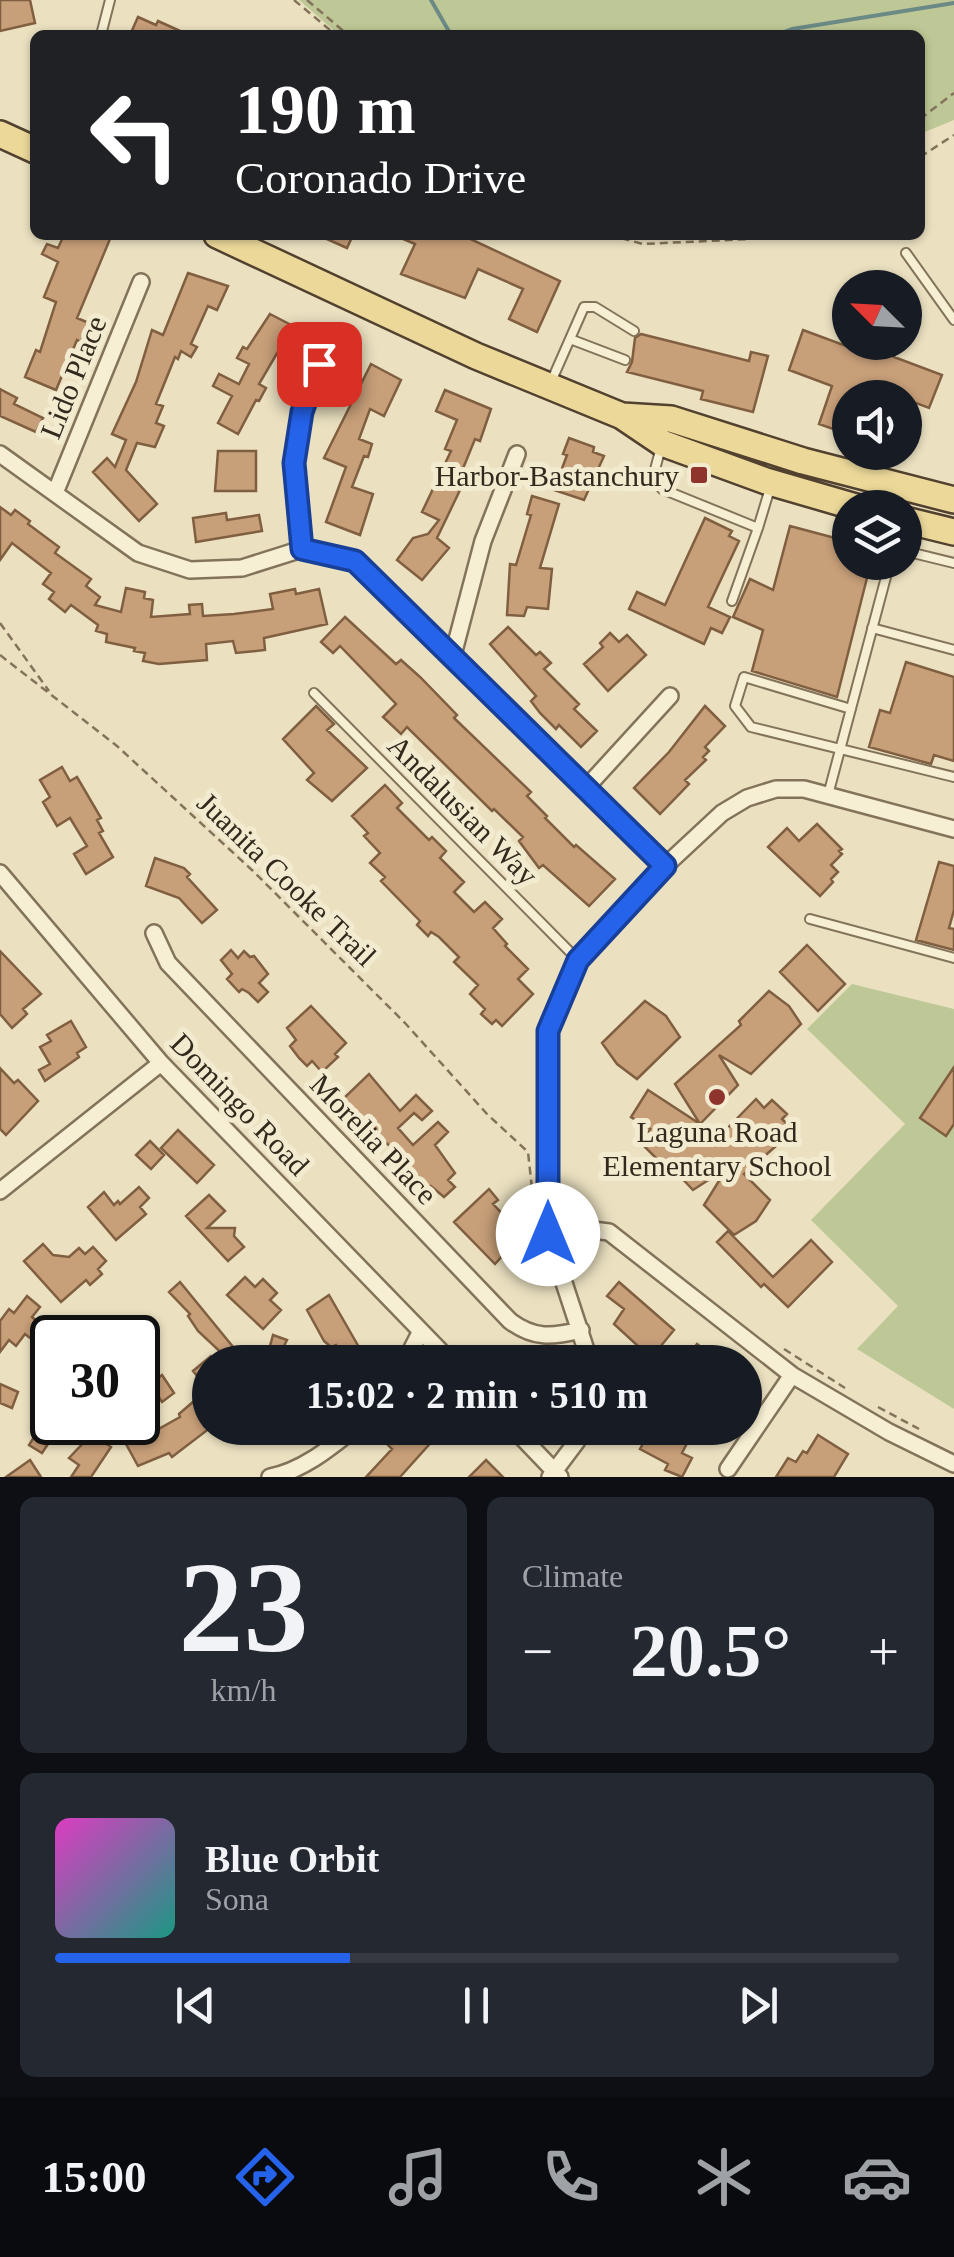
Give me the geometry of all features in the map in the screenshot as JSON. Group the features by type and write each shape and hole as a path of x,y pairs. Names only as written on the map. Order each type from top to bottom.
{"main road":[{"path":"0,134 30,148"},
{"path":"228,240 476,356 622,416 667,431 954,500"},
{"path":"667,431 772,483 832,500"},
{"path":"922,524 954,532"}],"street":[{"name":"Lido Place","path":"55,493 141,282"},
{"path":"302,549 294,463 302,412 319,364"},
{"path":"0,454 138,553 190,570 242,568 302,549 355,561 665,866"},
{"path":"453,655 483,541 517,454"},
{"path":"585,788 670,696"},
{"path":"585,1345 548,1234 548,1031 578,960 665,866 722,814 747,798 776,789 804,790 954,829"},
{"name":"Domingo Road","path":"0,874 161,1064 435,1345"},
{"name":"Morelia Place","path":"154,933 168,963 510,1322 540,1337 581,1330"},
{"path":"0,1191 161,1064"},
{"path":"548,1234 576,1228 609,1232 792,1375 889,1432 954,1464"},
{"path":"414,1345 421,1331"},
{"path":"728,1469 792,1375"},
{"path":"270,1477 285,1474 335,1445"},
{"path":"528,1445 555,1475 572,1445"}],"lane":[{"path":"101,30 110,0"},
{"path":"906,254 954,320"},
{"path":"549,386 584,306 588,304 634,331"},
{"path":"570,339 625,360"},
{"path":"667,431 653,473 658,486 669,494 758,528"},
{"path":"732,601 772,483"},
{"path":"922,556 954,563"},
{"path":"828,795 885,580"},
{"path":"872,628 954,650"},
{"path":"850,709 744,676 735,706 752,727 954,777"},
{"name":"Andalusian Way","path":"314,694 578,960"},
{"path":"810,919 954,958"}],"path":[{"path":"294,0 330,30"},
{"path":"307,0 342,30"},
{"path":"925,115 954,93"},
{"path":"925,153 954,135"},
{"path":"628,240 643,244 729,240"},
{"path":"0,623 53,696"},
{"name":"Juanita Cooke Trail","path":"0,655 117,746 288,904 405,1023 487,1114 528,1152"}],"green space":[{"path":"299,0 954,0 954,120 925,132 925,30 333,30"},
{"path":"852,984 954,1009 954,1409 857,1349 898,1306 811,1220 905,1124 807,1029"}],"building":[{"path":"0,0 30,0 35,23 0,31"},
{"path":"138,17 178,30 132,30"},
{"path":"62,240 110,240 77,318 89,323 81,342 77,340 56,390 25,377 36,350 40,352 56,302 44,297 58,262 42,254 47,244 58,248"},
{"path":"329,240 351,240 347,248"},
{"path":"406,240 473,240 560,281 537,332 509,319 523,289 478,269 465,298 401,274 415,244"},
{"path":"188,273 228,286 217,310 208,306 191,344 197,347 191,357 181,351 178,359 175,357 156,404 163,406 156,423 164,426 155,447 137,443 126,470 157,504 139,521 93,472 107,458 115,467 126,440 112,434 136,382 152,330 163,335"},
{"path":"270,314 293,326 259,384 266,388 238,434 218,423 232,396 213,386 219,374 239,384 249,364 237,358"},
{"path":"803,330 832,341 832,360 902,360 942,375 929,408 922,405 922,380 832,380 832,386 789,370"},
{"path":"641,334 749,361 751,352 768,356 753,412 701,399 703,391 627,372 635,338"},
{"path":"371,364 401,380 384,416 370,409 359,439 372,444 352,487 373,494 360,535 326,522 346,467 324,458"},
{"path":"832,386 832,429 819,424"},
{"path":"0,389 17,398 14,404 43,418 36,432 0,416"},
{"path":"445,390 491,409 480,441 475,439 462,471 470,475 437,538 449,548 422,580 397,560 413,538 428,534 439,520 422,512 451,451 445,449 457,420 436,411"},
{"path":"569,438 594,447 593,452 604,456 584,500 554,490"},
{"path":"218,451 256,451 256,491 215,491"},
{"path":"532,496 559,504 540,568 552,569 548,609 527,607 524,616 507,615 510,564 516,565 531,515 527,514"},
{"path":"0,507 11,515 15,510 30,521 28,524 59,547 55,553 91,579 86,586 100,597 95,605 121,612 126,588 145,592 144,598 153,600 151,617 190,614 189,605 202,604 203,616 234,614 273,609 270,594 319,589 327,624 264,638 265,650 236,653 233,641 206,644 207,660 159,664 143,661 145,653 106,642 107,634 96,631 98,625 71,605 65,612 49,599 54,592 43,584 51,573 12,543 0,560"},
{"path":"226,513 227,520 259,515 262,531 196,542 193,518"},
{"path":"705,518 732,531 729,536 739,541 708,607 730,617 722,633 711,628 704,644 629,609 637,592 665,605"},
{"path":"790,526 832,537 832,580 866,580 837,697 752,671 763,630 733,617 750,579 773,590"},
{"path":"345,617 396,664 401,660 420,677 457,715 454,718 531,792 527,796 545,818 615,879 589,906 543,865 539,868 519,841 523,837 407,727 401,734 383,717 396,704 340,646 333,653 321,642"},
{"path":"508,627 536,655 540,652 551,663 544,669 579,704 574,709 597,731 581,747 540,713 531,701 536,696 490,644"},
{"path":"610,633 619,642 627,635 646,655 608,691 584,664 603,647 600,643"},
{"path":"906,662 954,677 954,761 934,755 931,764 869,747 880,710 890,713"},
{"path":"316,706 334,724 327,730 367,768 332,801 307,780 314,773 283,739"},
{"path":"705,706 725,726 705,747 709,751 703,757 706,760 685,780 689,784 660,814 634,788"},
{"path":"62,767 70,781 77,777 101,818 97,820 103,831 99,833 113,857 86,874 74,854 87,846 70,818 57,826 43,802 50,797 40,780"},
{"path":"385,785 402,803 397,808 446,851 440,858 464,882 454,892 474,912 485,902 502,919 493,928 528,969 518,979 533,994 502,1026 496,1020 492,1024 481,1014 485,1009 470,994 478,985 454,962 459,957 439,937 431,932 428,936 417,925 420,921 381,881 385,877 370,863 380,853 352,816"},
{"path":"817,824 842,849 831,865 838,872 820,896 768,847 787,828 799,841"},
{"path":"155,858 184,868 190,874 187,877 217,910 202,923 179,898 146,886"},
{"path":"939,862 954,866 954,910 949,928 954,929 954,950 916,940"},
{"path":"807,945 845,984 818,1011 780,972"},
{"path":"231,950 238,958 244,951 254,956 268,974 259,983 268,992 258,1002 242,989 239,992 227,979 232,974 221,960"},
{"path":"0,951 41,994 23,1009 27,1014 12,1028 0,1014"},
{"path":"769,991 789,1006 801,1024 751,1074 719,1055 738,1085 700,1124 675,1084 741,1025 739,1021"},
{"path":"645,1001 666,1016 680,1037 637,1079 617,1064 602,1043"},
{"path":"311,1006 346,1043 322,1072 312,1061 307,1066 299,1058 290,1046 296,1040 287,1028"},
{"path":"71,1021 86,1047 77,1053 79,1057 45,1081 39,1070 50,1064 40,1047 51,1041 47,1035"},
{"path":"954,1067 954,1124 946,1136 920,1118"},
{"path":"0,1068 38,1101 6,1135 0,1129"},
{"path":"369,1074 400,1111 416,1095 432,1111 422,1120 414,1113 398,1128 413,1145 438,1122 448,1132 435,1145 455,1173 448,1180 455,1187 444,1197 431,1186 426,1190 391,1147 349,1110 344,1098"},
{"path":"648,1090 700,1124 697,1127 713,1143 756,1099 764,1108 772,1100 787,1114 782,1119 789,1126 784,1139 744,1174 770,1200 756,1221 734,1235 704,1205 727,1168 693,1190 641,1143 650,1129 631,1117"},
{"path":"178,1130 214,1165 197,1183 161,1148"},
{"path":"150,1141 164,1155 151,1169 136,1155"},
{"path":"139,1187 149,1198 140,1207 146,1214 116,1240 88,1207 104,1192 114,1205 118,1201 120,1204"},
{"path":"489,1189 498,1200 493,1204 512,1224 509,1230 518,1239 495,1264 454,1222"},
{"path":"209,1195 225,1211 207,1228 235,1228 234,1236 244,1247 228,1261 186,1216"},
{"path":"728,1231 773,1277 811,1240 832,1262 788,1307 764,1284 761,1287 717,1242"},
{"path":"43,1244 53,1255 69,1257 79,1248 85,1254 93,1247 106,1261 98,1269 102,1274 90,1285 86,1280 61,1302 24,1261"},
{"path":"245,1277 255,1287 263,1279 277,1293 270,1300 281,1310 263,1329 227,1295"},
{"path":"180,1282 231,1345 213,1345 169,1292"},
{"path":"619,1282 674,1330 662,1345 637,1345 614,1324 624,1309 607,1296"},
{"path":"329,1295 358,1345 329,1345 307,1310"},
{"path":"27,1296 40,1307 30,1315 30,1338 25,1334 16,1346 9,1340 0,1352 0,1321 9,1309 14,1313"},
{"path":"273,1335 287,1340 284,1345 270,1345"},
{"path":"160,1376 174,1393 162,1402 160,1399"},
{"path":"0,1384 18,1392 12,1408 0,1403"},
{"path":"192,1403 192,1442 172,1457 169,1453 138,1466 127,1445 160,1445 160,1428 180,1417"},
{"path":"818,1435 848,1454 834,1477 776,1477 788,1458 796,1462 803,1451 807,1453"},
{"path":"30,1443 47,1445 42,1453"},
{"path":"81,1445 111,1447 91,1477 71,1477 79,1465 69,1458"},
{"path":"388,1445 429,1445 400,1477 366,1477 392,1449"},
{"path":"642,1445 686,1445 682,1453 692,1458 682,1477 665,1470 668,1464 640,1449"},
{"path":"30,1460 41,1477 6,1477"},
{"path":"486,1460 503,1477 469,1477"}],"waterway":[{"path":"431,0 448,30"},
{"path":"789,30 954,3"}],"place":[{"name":"Harbor-Bastanchury","path":"699,475"},
{"name":"Laguna Road Elementary School","path":"717,1097"}],"route":[{"path":"319,364 302,412 294,463 302,549 355,561 665,866 578,960 548,1031 548,1234"}]}
